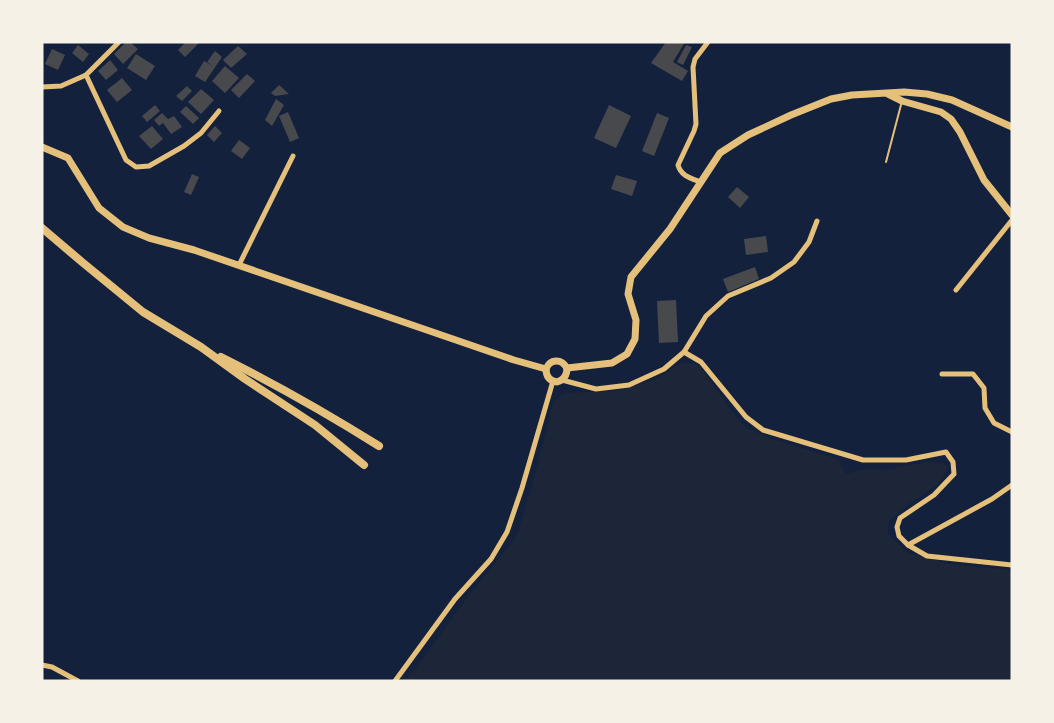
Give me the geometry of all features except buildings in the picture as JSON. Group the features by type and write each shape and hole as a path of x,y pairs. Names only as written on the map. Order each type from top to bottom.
{"main road":[{"path":"42,228 143,312 201,347 326,413 379,446"},
{"path":"201,347 245,379 315,424 364,465"}],"street":[{"path":"42,87 61,86 86,75 119,42"},
{"path":"701,182 686,176 678,165 696,124 693,67 695,59 708,42"},
{"path":"86,75 126,160 136,167 150,166 184,146 201,133 219,111"},
{"path":"567,368 612,363 627,354 635,339 636,320 628,294 631,277 670,229 720,153 748,135 831,99 852,95 904,92 927,94 952,100 1012,127"},
{"path":"888,94 902,101 941,112 951,119 984,180 1012,215"},
{"path":"42,147 68,158 99,208 123,227 149,238 194,250 546,369"},
{"path":"239,265 293,156"},
{"path":"956,290 1012,220"},
{"path":"561,380 567,373 567,368 556,360 551,362 546,369 549,378 553,381 561,380 596,390 629,385 664,369 684,352 706,316 728,297 771,278 794,262 809,242 817,221"},
{"path":"684,352 701,363 746,417 763,430 863,460 906,460 946,453 953,462 954,474 934,495 900,518 897,527 898,536 927,556 1012,564"},
{"path":"942,374 973,374 984,388 985,408 994,423 1012,432"},
{"path":"396,681 455,599 491,559 507,532 553,381"},
{"path":"908,545 992,499 1012,485"},
{"path":"42,665 52,667 78,681"}],"lane":[{"path":"886,162 902,101"}],"shaded area":[{"path":"681,363 697,364 729,408 747,428 773,439 838,459 846,474 870,468 884,470 928,462 944,463 948,468 938,484 906,506 888,522 888,534 908,553 949,564 1012,570 1012,681 405,681 516,537 532,487 553,403 564,393 615,391 654,380"}]}
